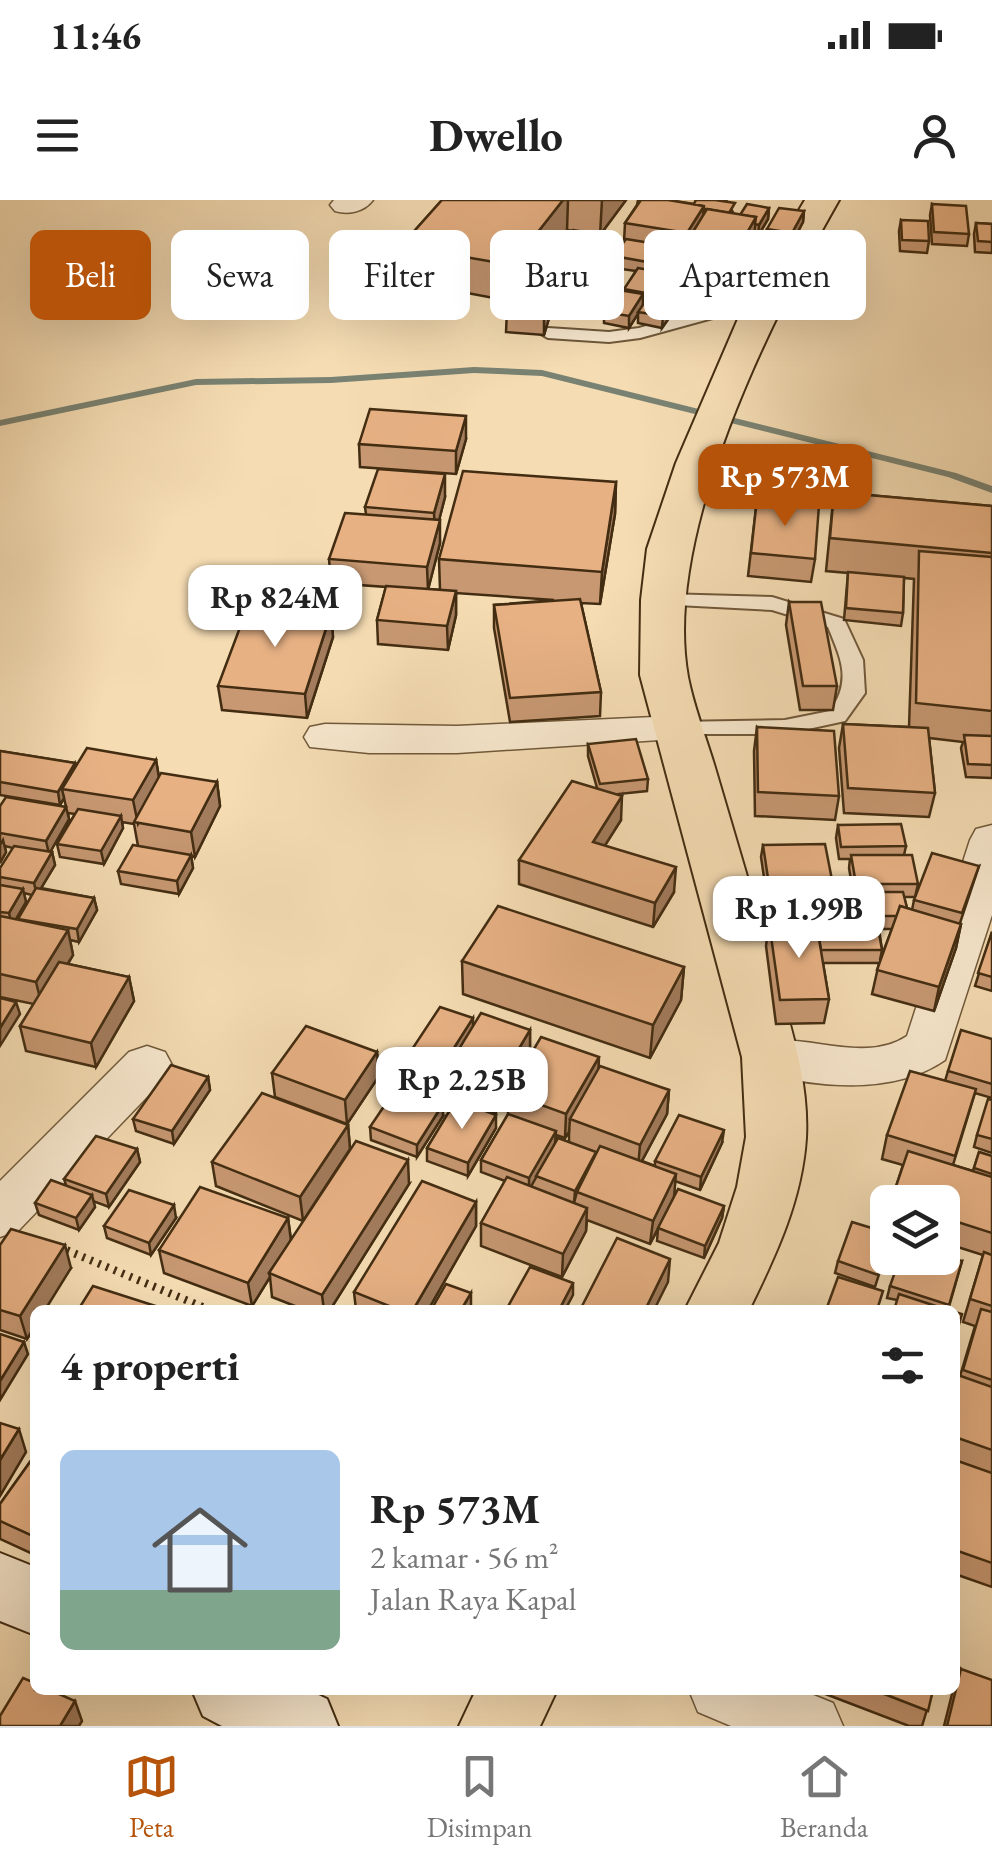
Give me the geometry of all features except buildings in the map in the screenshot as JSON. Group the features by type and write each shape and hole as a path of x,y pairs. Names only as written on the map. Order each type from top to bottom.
{"highway":[{"path":"805,230 822,200"},
{"path":"720,1305 750,1244 768,1187 776,1136 772,1058 676,730 664,675 664,600 669,549 696,464 755,320"},
{"path":"498,1726 517,1695"}],"street":[{"path":"325,738 405,743 509,741 676,730"},
{"path":"772,1058 880,1066 903,1063 928,1047 992,840"},
{"path":"2,1212 48,1170 147,1065"},
{"path":"0,1587 30,1600"},
{"path":"239,1695 300,1726"},
{"path":"734,1695 810,1726"}],"lane":[{"path":"548,333 609,337 707,320"},
{"path":"664,600 740,598 797,605 838,623 852,660 854,693 837,716 784,727 676,730"}],"path":[{"path":"2,1212 52,1244 198,1305"}],"waterway":[{"path":"0,423 196,382 331,380 474,370 542,373 952,475 992,490"}]}
